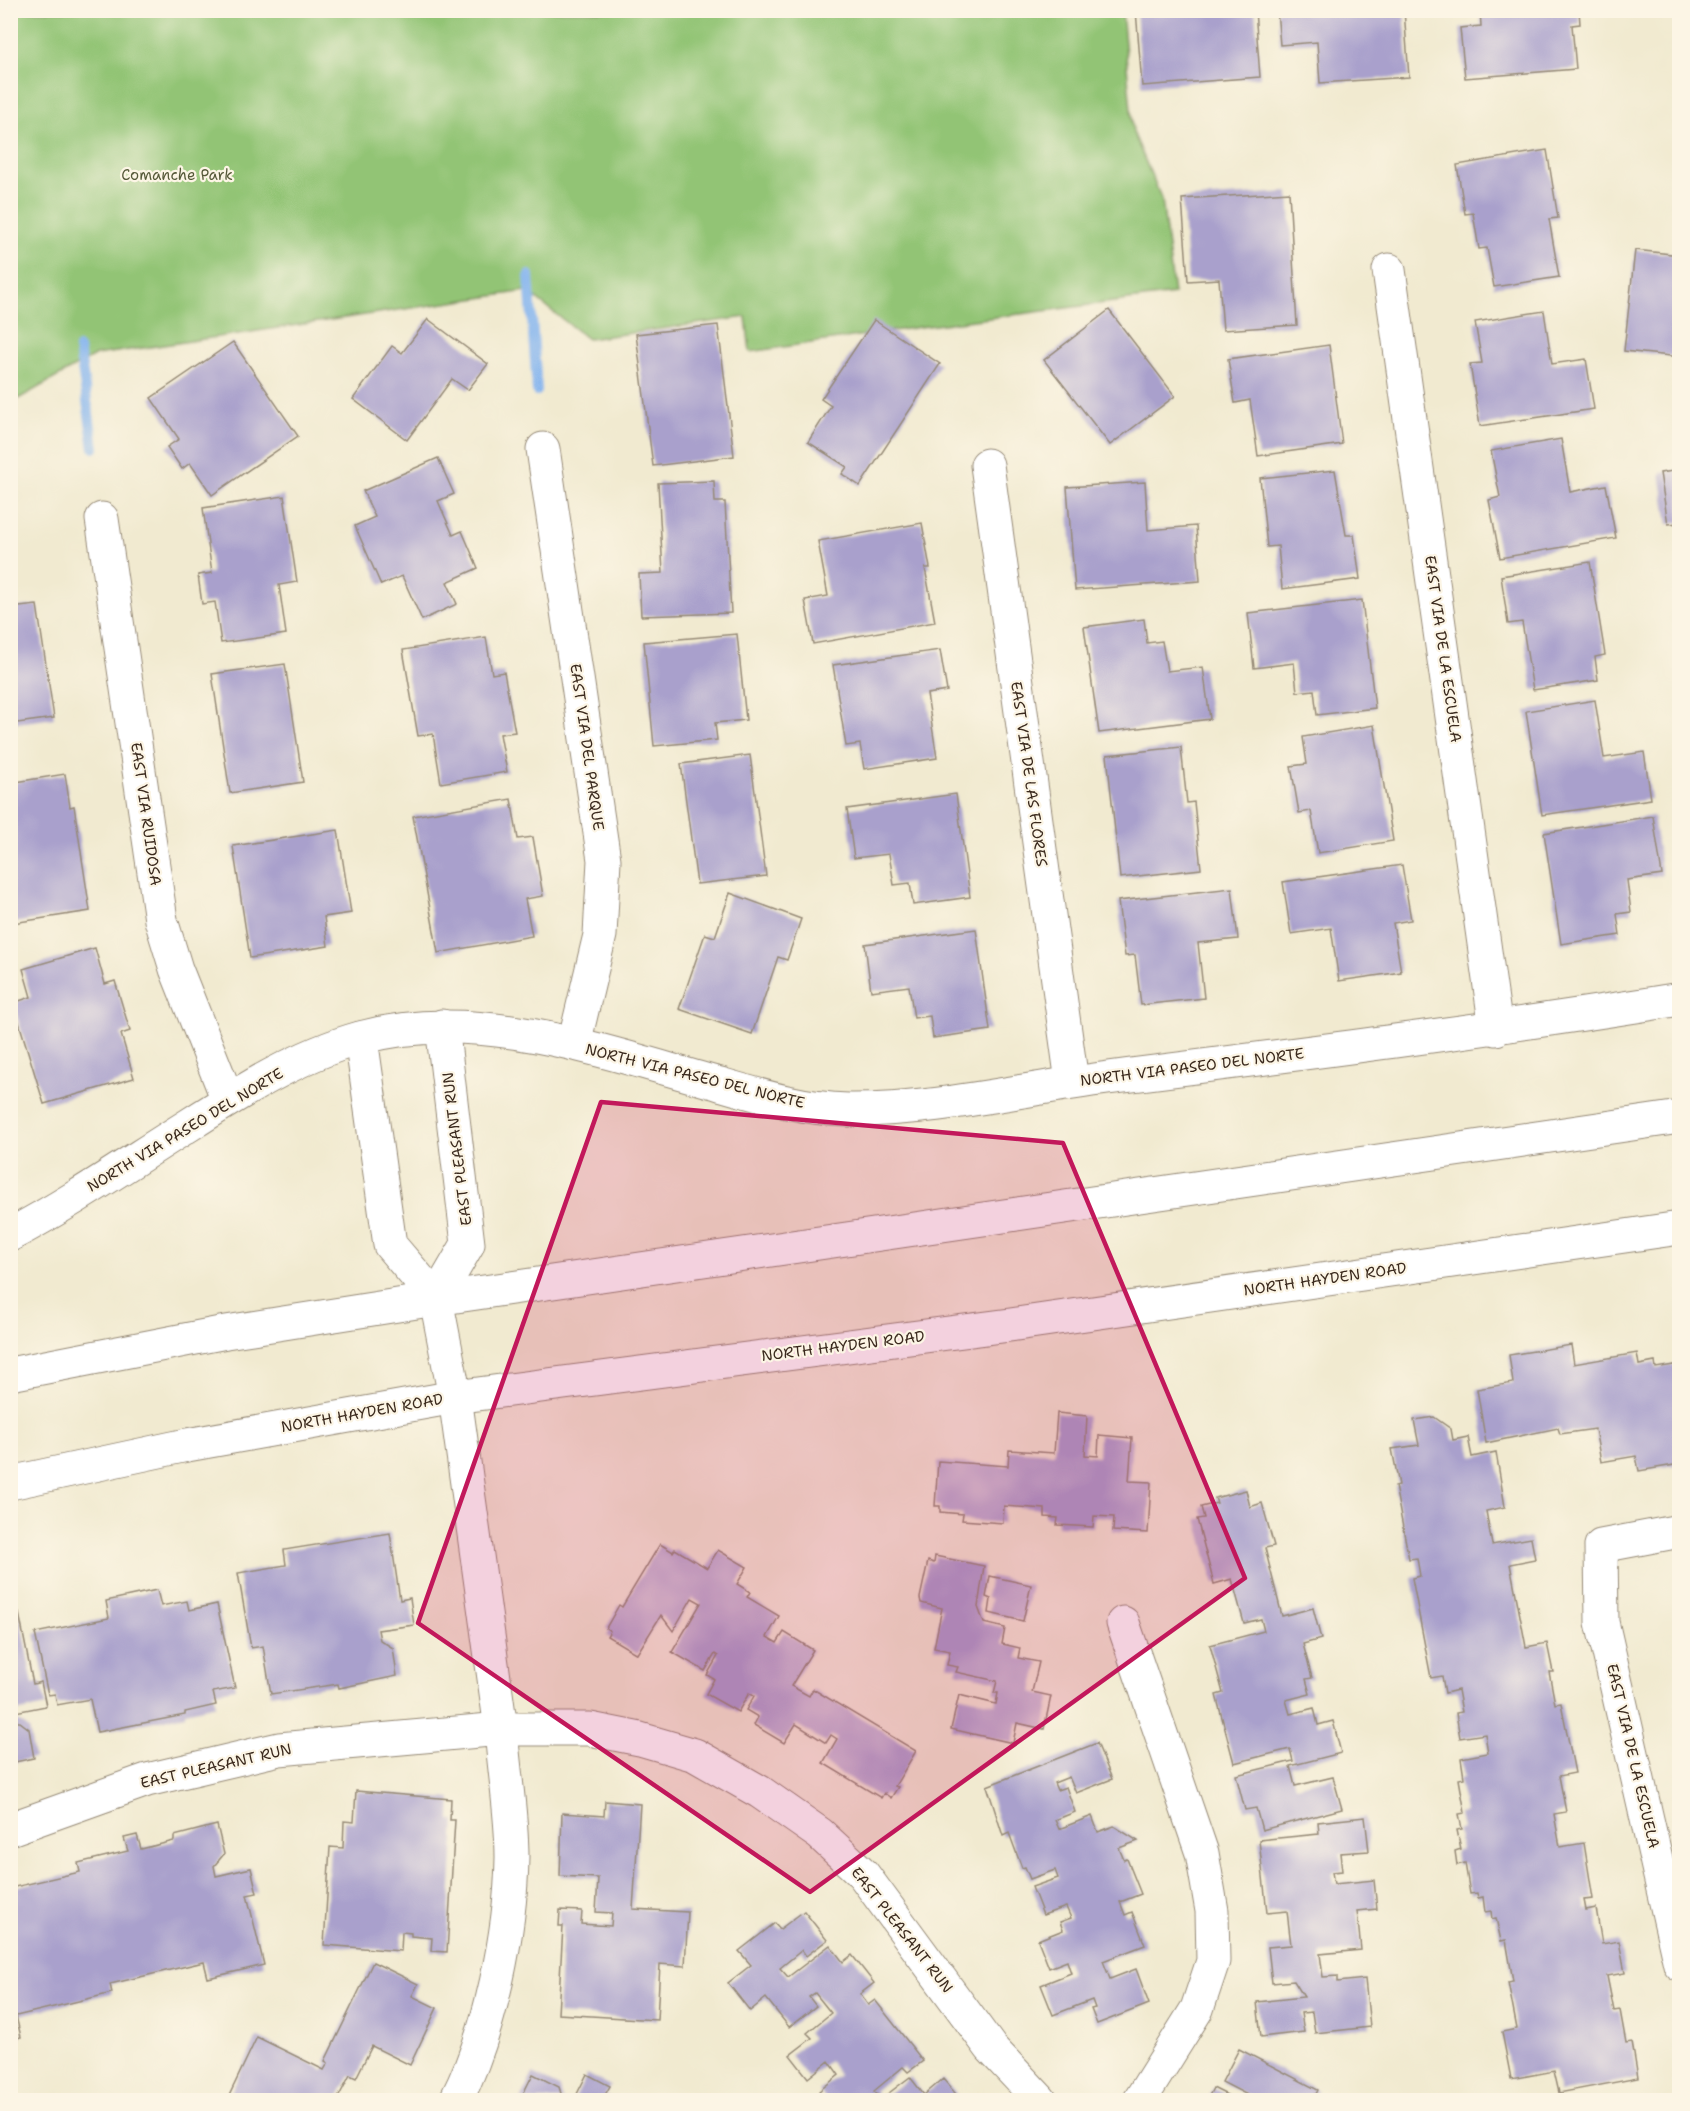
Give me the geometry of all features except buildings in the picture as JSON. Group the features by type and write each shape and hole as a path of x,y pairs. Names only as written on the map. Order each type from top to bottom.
{"street":[{"name":"EAST VIA DE LA ESCUELA","path":"1389,270 1496,1029"},
{"name":"EAST VIA DEL PARQUE","path":"543,449 604,860 600,935 574,1044"},
{"name":"EAST VIA DE LAS FLORES","path":"987,465 1072,1082"},
{"name":"EAST VIA RUIDOSA","path":"102,519 161,920 180,979 228,1100"},
{"name":"NORTH VIA PASEO DEL NORTE","path":"10,1235 47,1215 228,1100 293,1064 361,1038 442,1026 498,1030 574,1044 789,1103 845,1110 902,1107 1072,1082 1496,1029 1680,999"},
{"name":"EAST PLEASANT RUN","path":"436,1299 468,1244 442,1026"},
{"path":"361,1038 390,1245 436,1299 455,1396 501,1729 512,1857 501,1965 469,2075 456,2100"},
{"path":"10,1374 226,1332 436,1299 1680,1117"},
{"name":"NORTH HAYDEN ROAD","path":"10,1483 187,1445 455,1396 1010,1325 1680,1228"},
{"name":"EAST VIA DE LA ESCUELA","path":"1679,1960 1602,1622 1601,1546 1680,1531"},
{"path":"1123,1623 1202,1853 1212,1911 1213,1961 1197,2009 1140,2100"},
{"name":"EAST PLEASANT RUN","path":"10,1829 147,1780 279,1749 501,1729 590,1729 640,1738 695,1755 760,1792 820,1834 863,1874 991,2048 1040,2100"}],"highlighted area":[{"path":"601,1102 1063,1143 1245,1578 810,1892 418,1623"}],"green space":[{"name":"Comanche Park","path":"11,11 1122,11 1133,132 1162,200 1174,294 750,352 746,317 588,339 526,291 96,355 11,403"}],"waterway":[{"path":"529,275 537,391"},
{"path":"79,348 94,448"}]}
